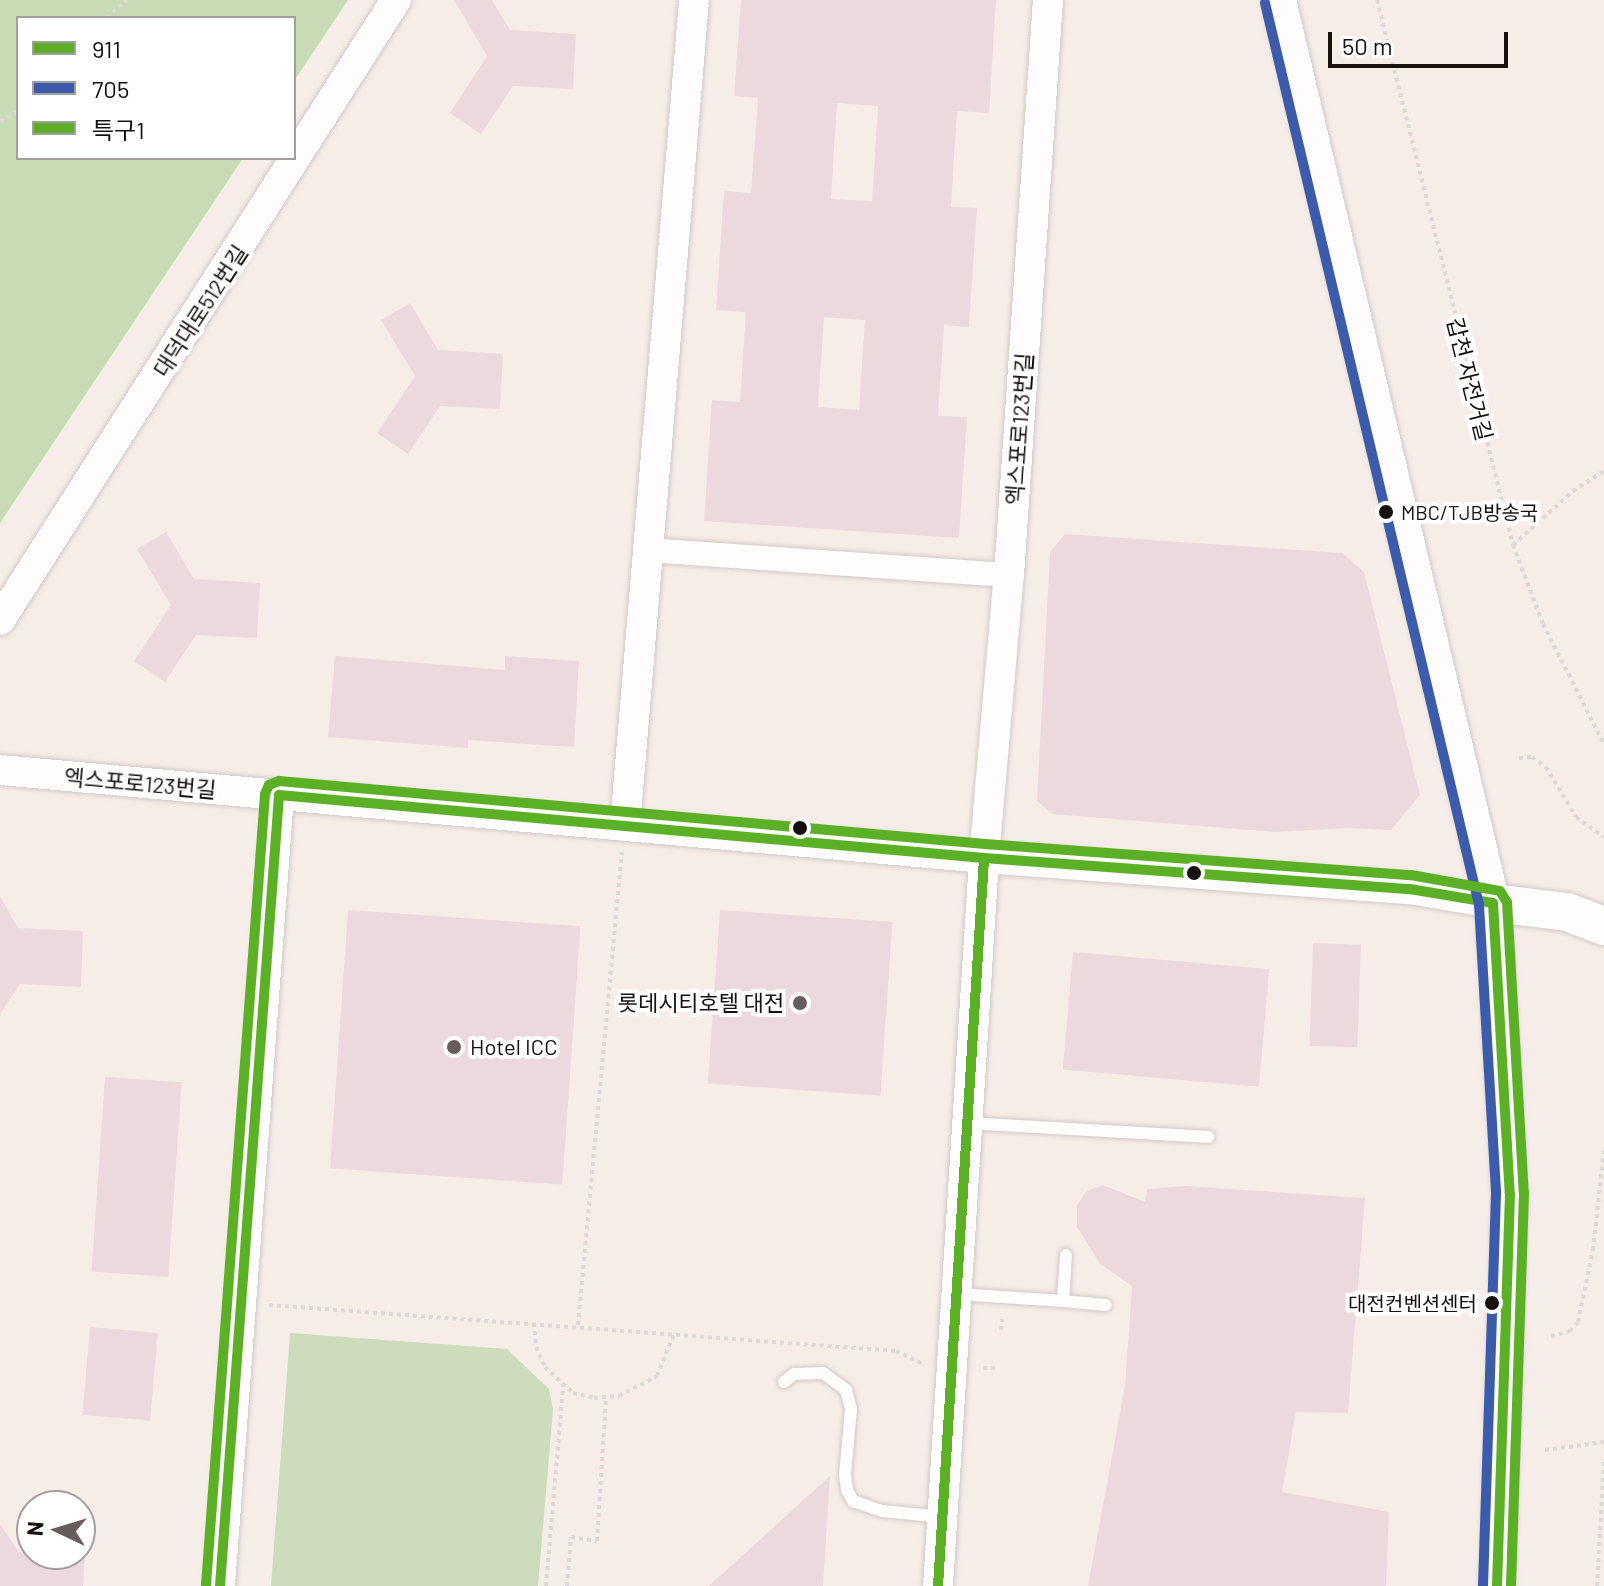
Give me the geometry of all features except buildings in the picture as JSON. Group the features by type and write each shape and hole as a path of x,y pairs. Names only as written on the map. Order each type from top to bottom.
{"main road":[{"path":"1279,0 1493,903 1510,1194 1497,1586"},
{"path":"1567,912 1604,900"},
{"path":"1493,903 1567,912 1604,926"}],"street":[{"name":"대덕대로512번길","path":"296,157 396,0"},
{"path":"625,826 694,0"},
{"name":"엑스포로123번길","path":"938,1586 984,858 1009,575 1048,0"},
{"name":"대덕대로512번길","path":"0,620 294,160"},
{"path":"648,550 1009,575"},
{"name":"엑스포로123번길","path":"0,770 984,858 1410,889 1493,903"},
{"path":"219,1584 279,795"}],"lane":[{"path":"968,1123 1209,1137"},
{"path":"1063,1301 1066,1255"},
{"path":"957,1294 1106,1305"},
{"path":"784,1382 794,1374 823,1373 846,1390 851,1409 845,1475 847,1490 853,1501 882,1511 943,1517"}],"path":[{"path":"109,16 127,0"},
{"name":"갑천 자전거길","path":"1377,0 1513,545 1543,624 1604,744"},
{"path":"1513,545 1573,491 1604,471"},
{"path":"1519,758 1532,757 1546,767 1576,817 1604,837"},
{"path":"578,1326 625,826"},
{"path":"1551,1336 1570,1331 1578,1322 1593,1250 1604,1148"},
{"path":"262,1304 896,1351 921,1363"},
{"path":"1001,1330 1002,1319"},
{"path":"534,1323 536,1347 545,1367 563,1386 573,1393 606,1397 619,1396 657,1376 674,1334"},
{"path":"983,1368 998,1368"},
{"path":"546,1586 563,1386"},
{"path":"567,1586 571,1537 597,1541 606,1397"},
{"path":"1545,1450 1604,1442"},
{"path":"1597,1586 1604,1459"}],"green space":[{"path":"0,0 348,0 296,78 296,16 16,16 16,160 242,160 0,523"},
{"path":"290,1333 507,1349 549,1389 553,1410 538,1586 271,1586"}],"transit line":[{"name":"705","path":"1265,3 1479,905 1496,1194 1483,1586"},
{"name":"특구1","path":"206,1585 265,794 269,785 279,781 985,844 1411,875 1500,891 1507,902 1524,1193 1511,1586"},
{"name":"911","path":"220,1586 279,795 984,858 1410,889 1493,903"},
{"name":"911","path":"938,1586 984,858"},
{"name":"911","path":"1493,903 1510,1194 1497,1586"}],"place":[{"name":"MBC/TJB방송국","path":"1386,512"},
{"name":"롯데시티호텔 대전","path":"800,1003"},
{"name":"Hotel ICC","path":"454,1047"},
{"name":"대전컨벤션센터","path":"1492,1303"}]}
